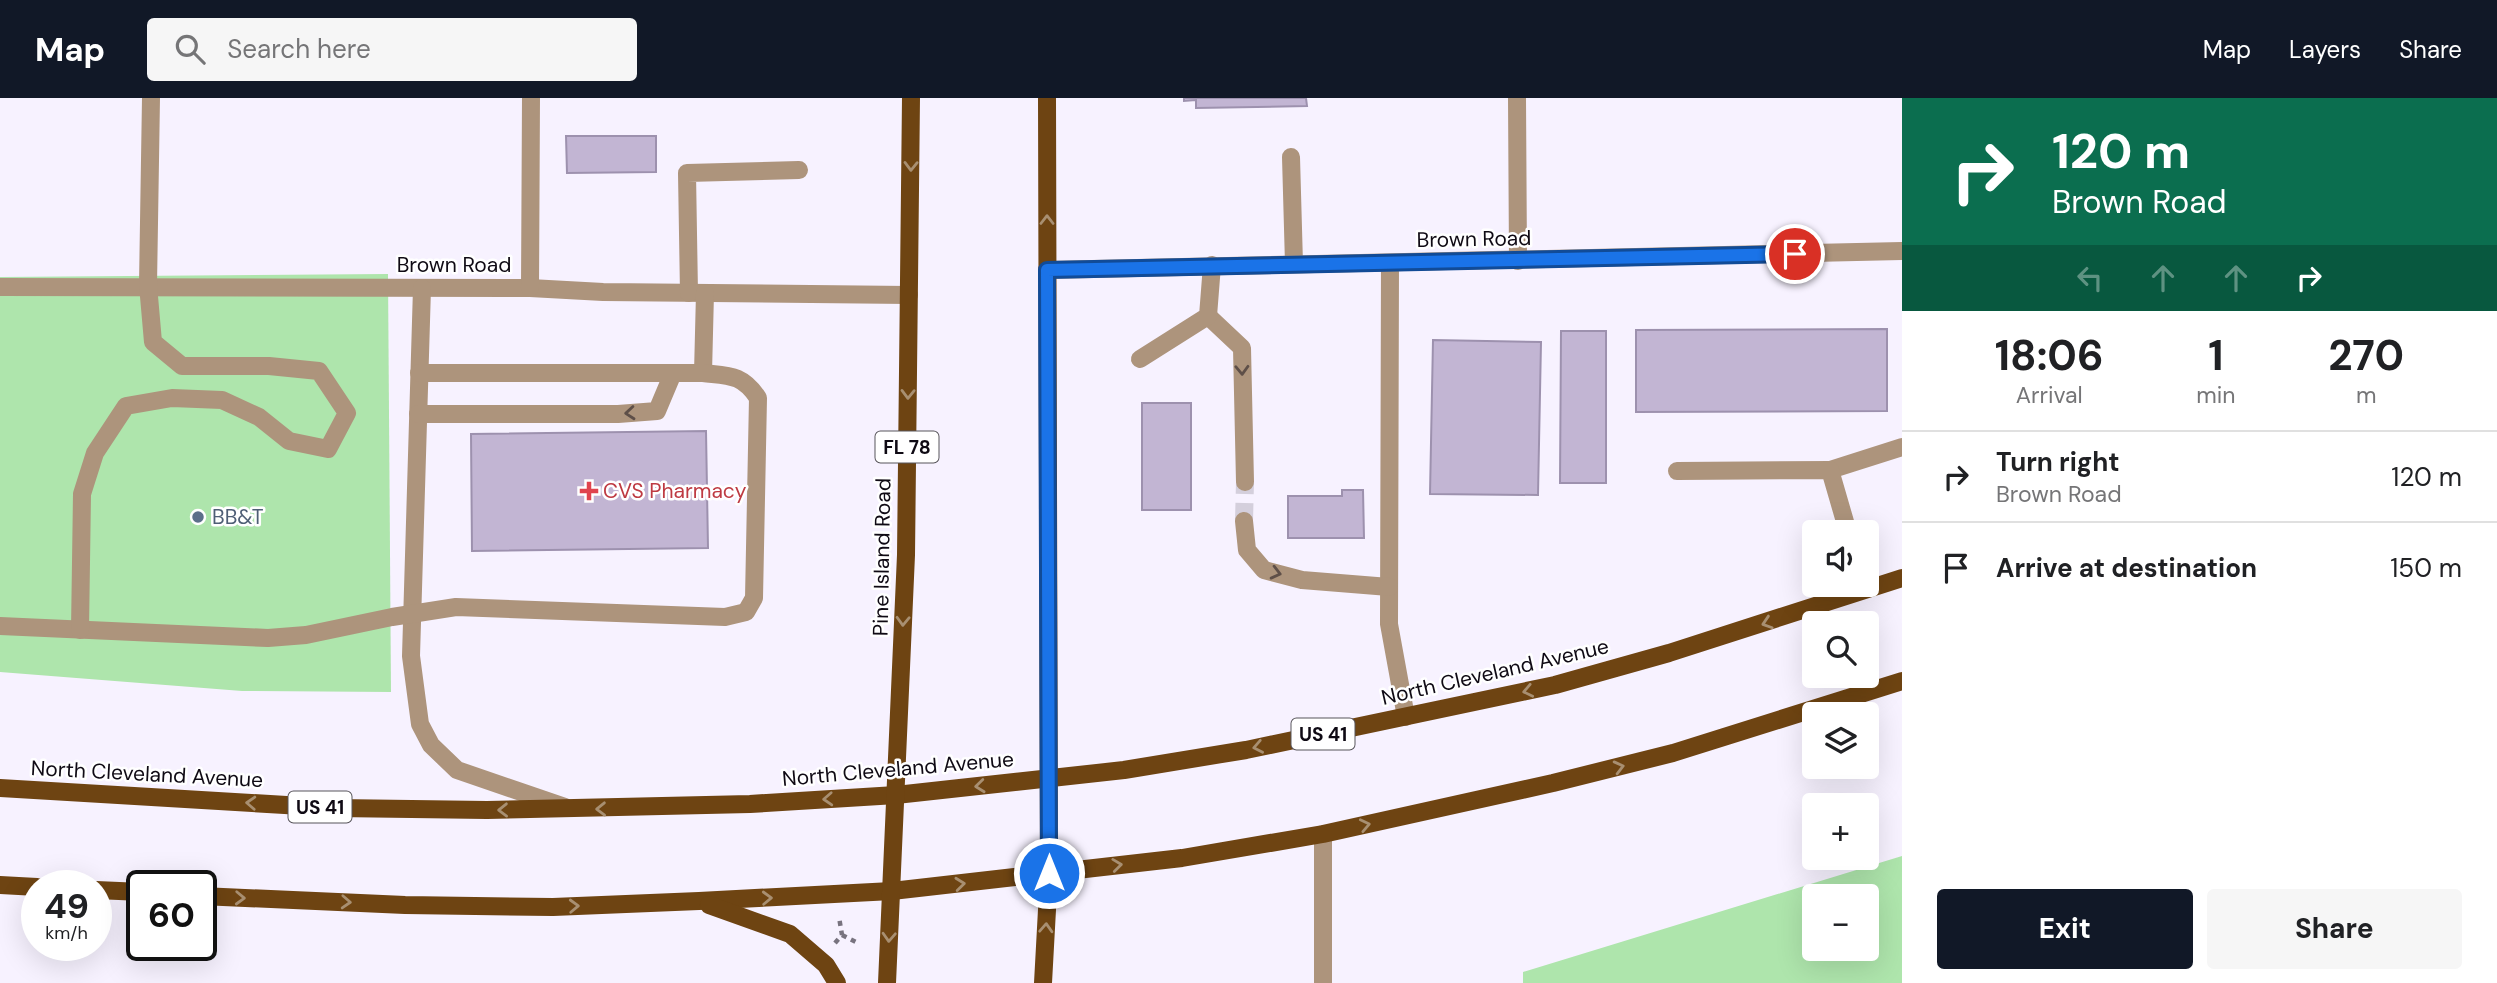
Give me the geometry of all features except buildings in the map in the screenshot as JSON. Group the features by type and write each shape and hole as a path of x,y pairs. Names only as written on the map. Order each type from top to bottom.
{"main road":[{"name":"Pine Island Road","path":"892,891 906,555 911,98"},
{"path":"1043,983 1049,873 1047,98"},
{"name":"North Cleveland Avenue","path":"1879,583 1902,578"},
{"name":"North Cleveland Avenue","path":"0,788 336,808 572,809 750,804 896,795 1124,769 1246,750 1406,717 1581,678 1681,650 1835,597"},
{"path":"217,897 418,905 553,906 699,901 892,891 1182,858 1323,834 1553,783 1673,753 1902,681"},
{"path":"0,796 69,792"},
{"path":"0,884 21,886"},
{"name":"FL 78","path":"887,983 892,891"},
{"path":"699,901 790,934 826,965 837,983"}],"street":[{"path":"80,630 82,494 95,453 126,405 172,398 222,400 259,417 289,441 328,449 347,414 319,371 269,366 182,366 153,342 148,285 151,98"},
{"path":"530,288 531,98"},
{"path":"1517,98 1518,261"},
{"path":"1291,157 1294,264"},
{"path":"703,373 687,173 799,170"},
{"name":"Brown Road","path":"1047,270 1902,251"},
{"path":"1390,263 1389,624 1406,717"},
{"path":"1208,316 1212,265"},
{"name":"Brown Road","path":"0,287 148,285 265,289 530,288 603,292 909,295"},
{"path":"422,288 411,656 420,724 431,745 457,770 572,809"},
{"path":"1140,359 1208,316"},
{"path":"1208,316 1242,348 1245,482"},
{"path":"0,626 268,638 306,635 456,607 725,617 746,612 754,598 758,398 749,385 737,377 703,373 419,373"},
{"path":"418,414 618,414 657,411 673,373"},
{"path":"1677,471 1830,470 1902,447"},
{"path":"1830,470 1845,520"},
{"path":"1244,521 1247,550 1264,570 1302,580 1389,587"},
{"path":"1323,834 1323,983"}],"path":[{"path":"838,914 842,935"},
{"path":"842,935 856,942"},
{"path":"832,946 842,935"}],"green space":[{"path":"388,274 391,692 242,691 0,672 0,277"},
{"path":"1902,856 1902,983 1523,983 1523,972 1802,887 1802,961 1879,961 1879,884 1811,884 1856,870 1879,870 1879,863"}],"tunnel":[{"path":"1244,521 1245,482"}],"place":[{"name":"CVS Pharmacy","path":"589,491"},
{"name":"BB&T","path":"198,517"}],"route":[{"path":"1049,873 1047,270 1795,254"}]}
